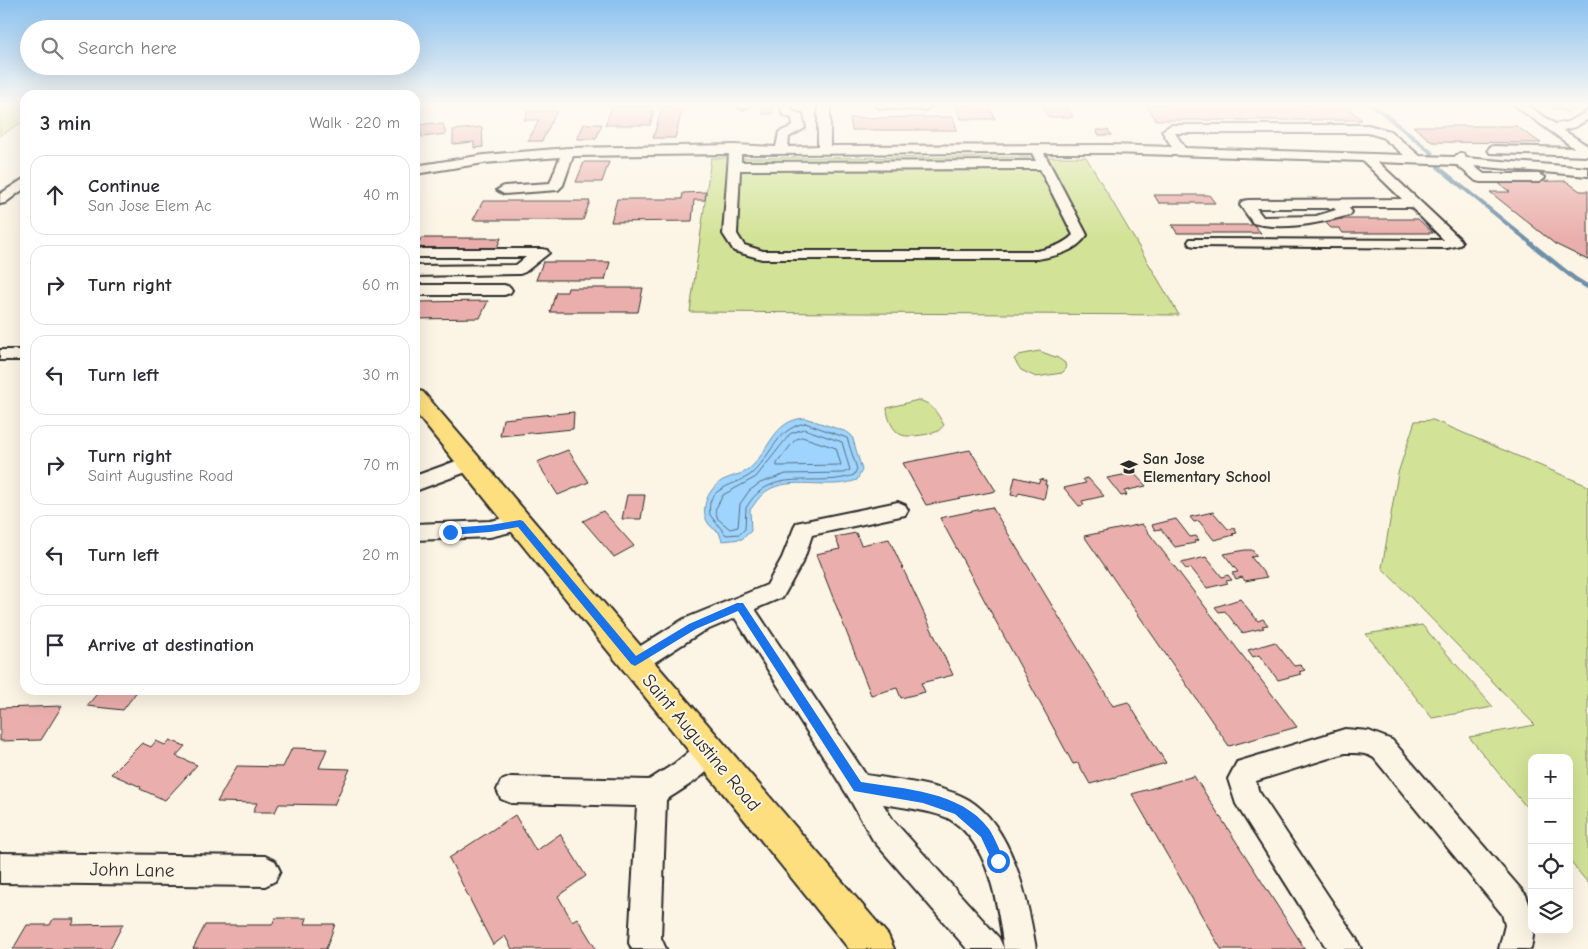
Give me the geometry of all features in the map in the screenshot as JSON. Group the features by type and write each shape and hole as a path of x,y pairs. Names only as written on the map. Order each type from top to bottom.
{"main road":[{"name":"Saint Augustine Road","path":"420,403 874,949"}],"street":[{"path":"420,169 484,160 568,152 720,149"},
{"path":"736,149 730,234 740,248 762,255 1037,255 1056,251 1075,243 1080,235 1036,149"},
{"path":"1077,149 1180,150 1416,159 1588,172"},
{"path":"1404,149 1416,159"},
{"path":"1460,161 1460,152 1481,150 1588,152"},
{"path":"1534,151 1551,168"},
{"path":"504,190 553,187 556,185 568,152"},
{"path":"1195,242 1447,244 1455,242 1366,157"},
{"path":"1460,161 1481,178 1588,178"},
{"path":"734,166 1044,165"},
{"path":"0,200 20,186"},
{"path":"1258,220 1317,220 1345,212 1337,203 1416,203"},
{"path":"420,254 542,254 520,269 420,271"},
{"path":"420,290 504,290"},
{"path":"0,355 20,355"},
{"path":"420,482 470,463"},
{"path":"635,662 692,626 775,592 793,558 804,528 898,510"},
{"path":"420,532 490,528 520,523"},
{"path":"740,606 858,787 883,830 988,949"},
{"path":"1345,949 1246,795 1242,778 1247,771 1345,741 1360,740 1372,742 1383,749 1515,906 1520,924 1515,949"},
{"path":"511,790 652,793 684,773 710,751"},
{"path":"858,787 923,798 959,809 985,833 998,861 1016,922 1020,949"},
{"path":"650,949 644,943 652,793"},
{"name":"John Lane","path":"0,868 265,871"}],"green space":[{"path":"1086,157 1179,315 690,312 711,158"},
{"path":"1039,351 1058,358 1065,363 1066,369 1062,373 1036,377 1021,370 1014,359 1019,355"},
{"path":"918,400 931,406 944,425 938,431 905,436 896,431 891,424 887,408"},
{"path":"1433,420 1588,486 1588,883 1573,865 1573,754 1528,754 1528,809 1469,737 1535,725 1382,568 1398,473 1415,421"},
{"path":"1422,625 1493,707 1432,718 1366,634"}],"water":[{"path":"805,418 847,432 852,436 862,470 857,480 836,484 792,484 772,488 762,495 750,510 751,531 742,539 722,541 719,532 707,521 705,514 707,498 711,491 723,480 748,470 762,455 772,438 785,424"}],"building":[{"path":"584,162 609,162 602,182 576,182"},
{"path":"1566,181 1580,191 1588,191 1588,260 1555,244 1490,192 1510,192 1497,182"},
{"path":"706,192 705,200 694,200 692,221 611,222 617,199 682,199 683,193"},
{"path":"1154,195 1209,195 1215,203 1159,203"},
{"path":"483,201 590,201 583,220 473,220"},
{"path":"1322,219 1418,219 1433,233 1343,233 1339,228 1331,228"},
{"path":"1172,225 1254,225 1261,233 1177,233"},
{"path":"421,238 501,238 496,250 420,250"},
{"path":"543,262 610,262 605,280 536,280"},
{"path":"568,288 643,288 638,312 550,312 556,292 567,292"},
{"path":"488,301 480,318 420,319 420,302"},
{"path":"574,412 573,429 500,436 503,419"},
{"path":"568,450 589,482 558,495 537,462"},
{"path":"970,450 996,491 926,505 903,463"},
{"path":"1130,469 1146,486 1124,491 1127,495 1121,496 1107,478 1128,474 1125,470"},
{"path":"1015,477 1039,483 1040,479 1046,481 1044,499 1019,493 1017,496 1011,495"},
{"path":"1088,478 1104,496 1082,501 1084,505 1079,506 1064,488 1086,483 1083,479"},
{"path":"627,495 645,495 641,519 622,519"},
{"path":"992,507 1113,706 1128,702 1166,763 1090,784 1078,763 1073,764 940,518"},
{"path":"603,511 634,546 614,557 583,521"},
{"path":"1213,512 1228,529 1234,528 1237,533 1214,540 1199,521 1194,522 1190,517"},
{"path":"1176,519 1190,537 1196,536 1199,540 1194,541 1195,543 1175,547 1161,529 1155,530 1152,525"},
{"path":"1142,524 1297,727 1229,746 1084,536"},
{"path":"856,533 861,545 889,539 953,675 921,683 925,692 901,698 897,688 871,695 816,554 840,549 835,537"},
{"path":"1252,550 1257,556 1251,557 1267,577 1245,581 1242,577 1236,579 1232,573 1238,572 1224,554"},
{"path":"1206,557 1222,577 1228,575 1232,580 1226,581 1228,583 1207,588 1191,568 1186,569 1181,563"},
{"path":"1240,599 1258,621 1263,619 1268,625 1262,626 1264,628 1242,633 1225,611 1219,612 1215,607"},
{"path":"1275,642 1294,666 1300,665 1305,670 1299,672 1301,674 1278,680 1259,655 1253,657 1248,650"},
{"path":"96,695 134,695 123,710 87,706"},
{"path":"62,706 41,740 0,741 0,708"},
{"path":"170,740 185,746 176,756 197,765 165,800 111,774 142,743 151,747 156,741 165,745"},
{"path":"292,748 327,749 319,768 350,769 334,805 279,804 275,812 253,812 257,803 217,802 237,766 283,767"},
{"path":"1194,776 1305,949 1221,949 1132,794"},
{"path":"515,815 536,851 560,834 586,876 558,896 572,921 577,918 596,949 512,949 505,936 493,945 449,858"},
{"path":"275,918 307,918 305,924 335,924 326,949 193,949 205,925 272,925"},
{"path":"53,919 75,919 72,925 123,924 110,949 13,949 27,925 50,925"}],"waterway":[{"path":"1427,149 1432,153"},
{"path":"1438,167 1532,244"},
{"path":"1530,243 1588,287"}],"place":[{"name":"San Jose Elementary School","path":"1129,467"}],"route":[{"path":"450,532 520,523 635,662 692,626 740,606 858,787 923,798 959,809 985,833 998,861"}]}
